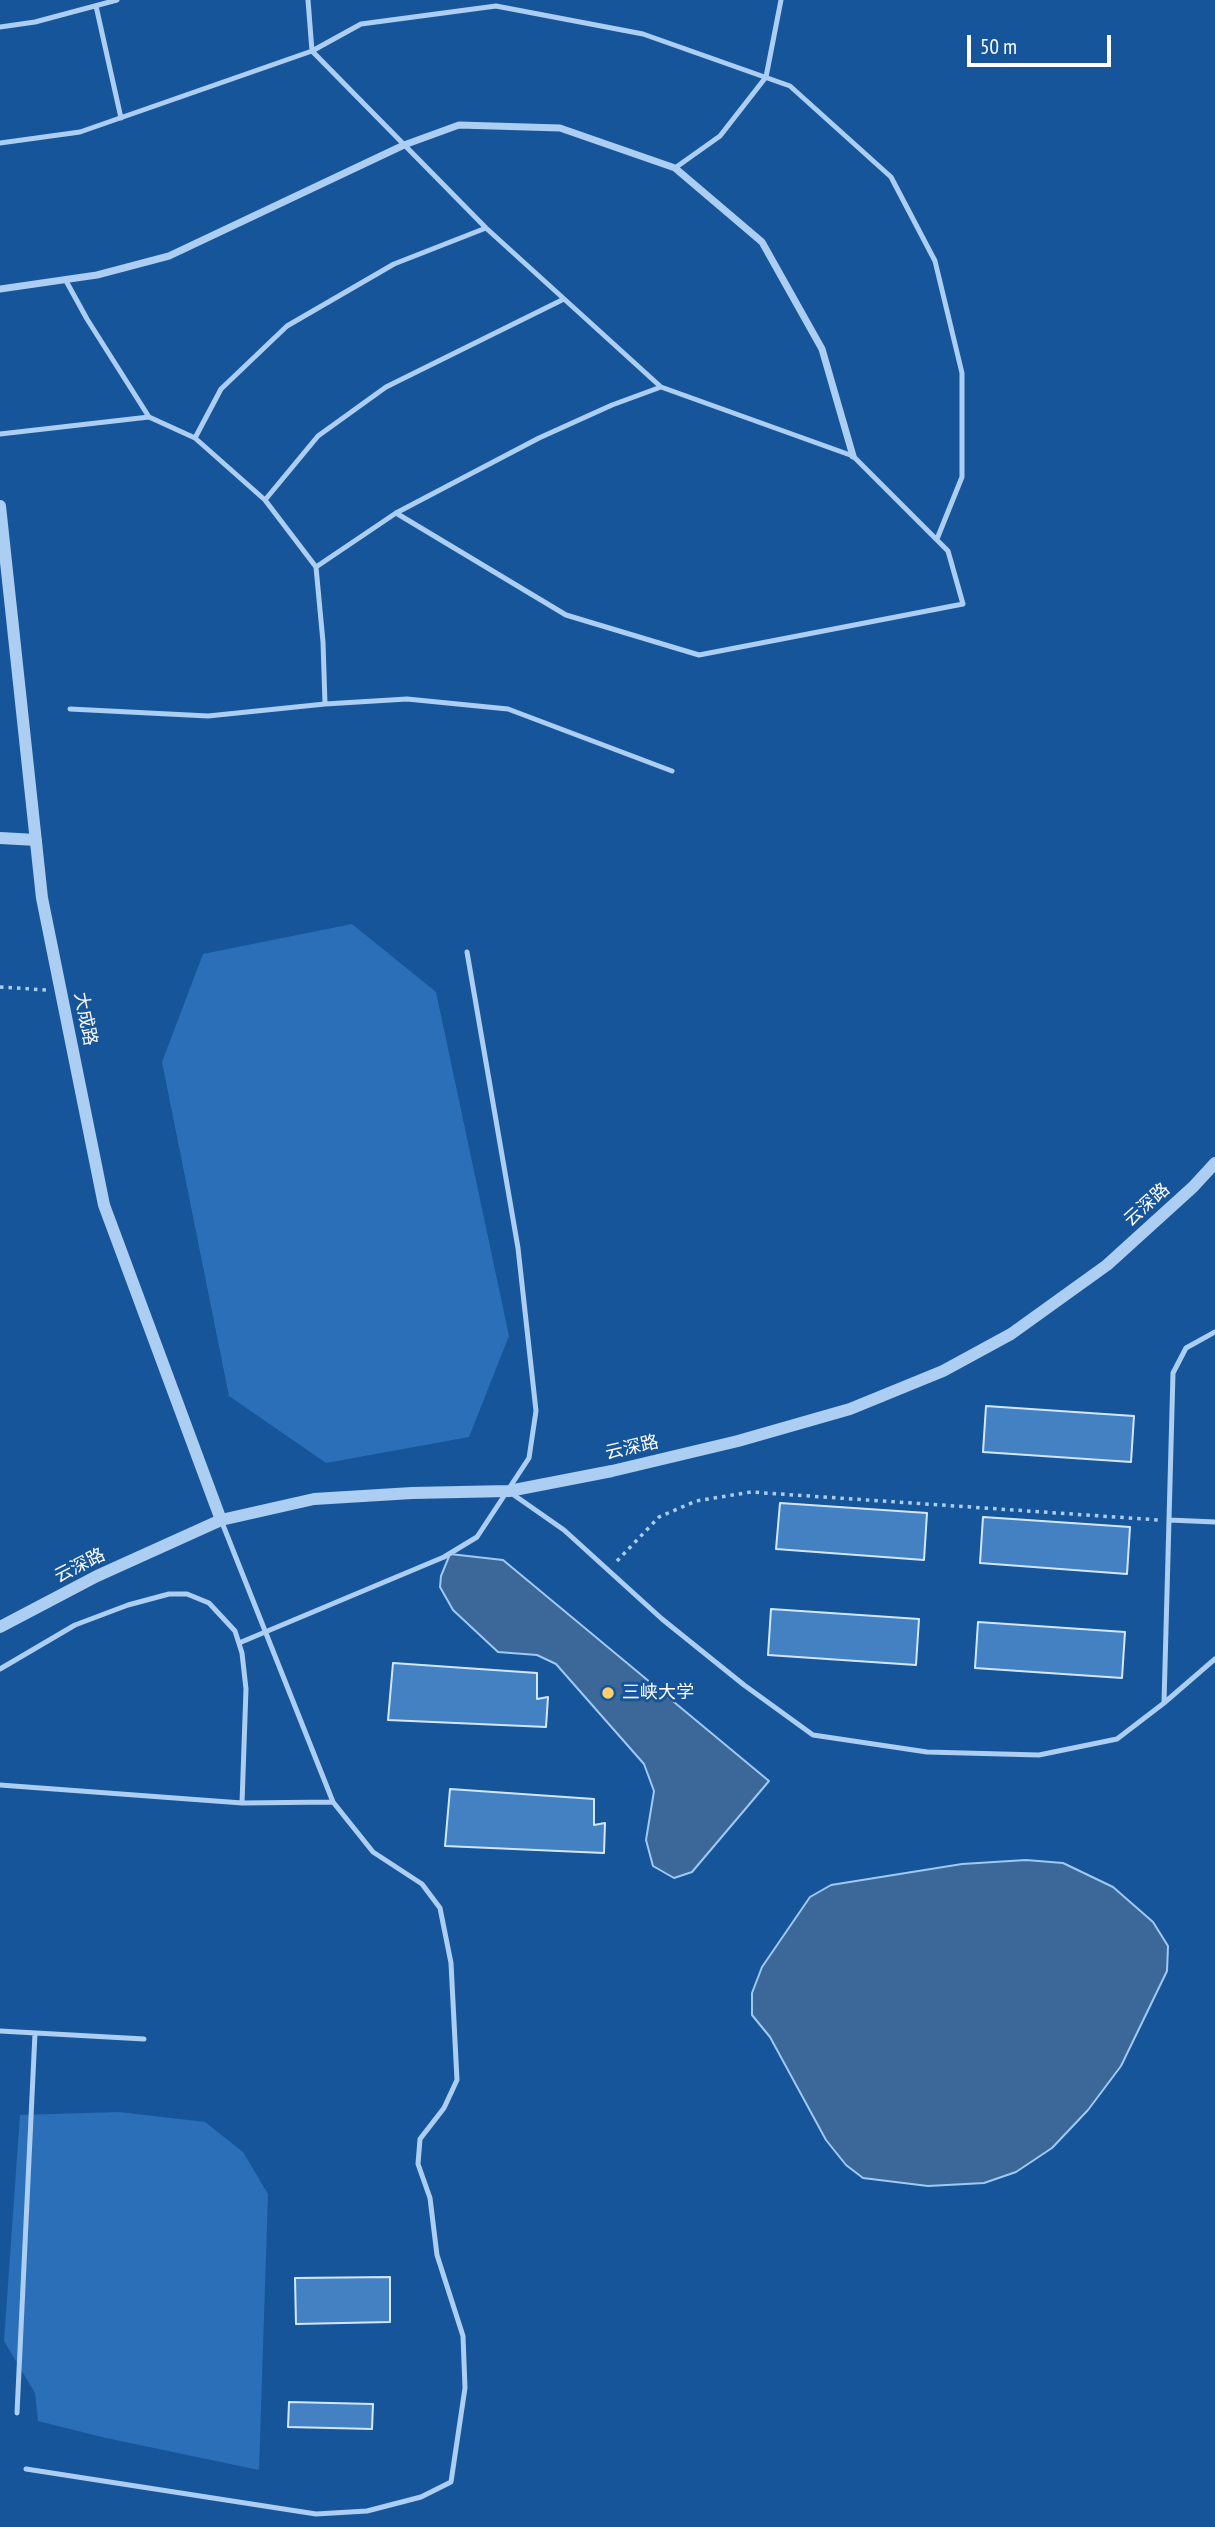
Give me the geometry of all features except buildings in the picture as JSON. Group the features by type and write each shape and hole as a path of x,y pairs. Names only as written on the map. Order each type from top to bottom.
{"street":[{"path":"0,289 97,275 169,256 404,145 459,125 560,128 675,168 762,242 822,349 853,456"},
{"name":"大成路","path":"0,506 42,898 104,1205 221,1520"},
{"path":"0,838 36,840"},
{"name":"云深路","path":"0,1628 97,1576 221,1520 314,1499 509,1491 611,1471 738,1441 850,1409 943,1371 1011,1334 1107,1265 1193,1187 1215,1163"}],"lane":[{"path":"0,27 35,22 117,0"},
{"path":"308,0 312,51 486,228 661,387 853,456 948,551 963,604 699,654 565,615 396,513"},
{"path":"675,168 720,136 766,77 781,0"},
{"path":"96,6 121,118"},
{"path":"0,143 80,132 312,51 361,24 496,6 643,33 790,86 891,177 935,261 962,373 962,477 937,539"},
{"path":"195,438 222,389 286,326 394,264 486,228"},
{"path":"65,279 149,417"},
{"path":"265,500 318,436 386,387 564,299"},
{"path":"316,567 396,513 539,438 612,405 661,387"},
{"path":"0,434 149,417 195,438 265,500 316,567 324,642 325,704"},
{"path":"70,709 208,716 407,699 508,709 672,771"},
{"path":"239,1643 450,1554 477,1537 529,1458 536,1411 518,1248 467,952"},
{"path":"1164,1703 1173,1373 1186,1348 1215,1332"},
{"path":"509,1491 564,1530 662,1619 734,1677 813,1735 928,1752 1039,1755 1117,1739 1215,1659"},
{"path":"26,2469 316,2514 367,2511 421,2497 451,2482 465,2388 463,2336 437,2255 430,2198 418,2164 420,2140 444,2108 457,2080 451,1963 440,1908 422,1884 373,1852 333,1802 221,1520"},
{"path":"1169,1520 1215,1522"},
{"path":"0,1669 75,1625 169,1594 187,1594 209,1603 235,1631 239,1643 246,1689 242,1803"},
{"path":"0,1785 242,1803 333,1802"},
{"path":"0,2031 144,2039"},
{"path":"18,2413 35,2033"}],"path":[{"path":"0,987 61,990"},
{"path":"608,1570 659,1517 696,1501 751,1492 1169,1520"}],"shaded area":[{"path":"352,924 436,992 509,1336 469,1437 326,1463 229,1396 162,1062 203,954"},
{"path":"450,1554 503,1560 769,1781 692,1872 674,1878 653,1866 646,1840 654,1791 644,1764 556,1664 537,1655 498,1652 453,1610 440,1587 441,1576"},
{"path":"1026,1860 1063,1863 1113,1887 1153,1922 1168,1946 1167,1971 1121,2066 1088,2110 1052,2148 1016,2172 984,2183 928,2186 863,2178 846,2165 826,2140 770,2037 752,2015 752,1993 762,1967 810,1897 831,1885 962,1864"},
{"path":"119,2112 205,2122 243,2152 268,2194 259,2470 38,2421 35,2393 4,2341 20,2115"}],"place":[{"name":"三峡大学","path":"608,1693"}]}
